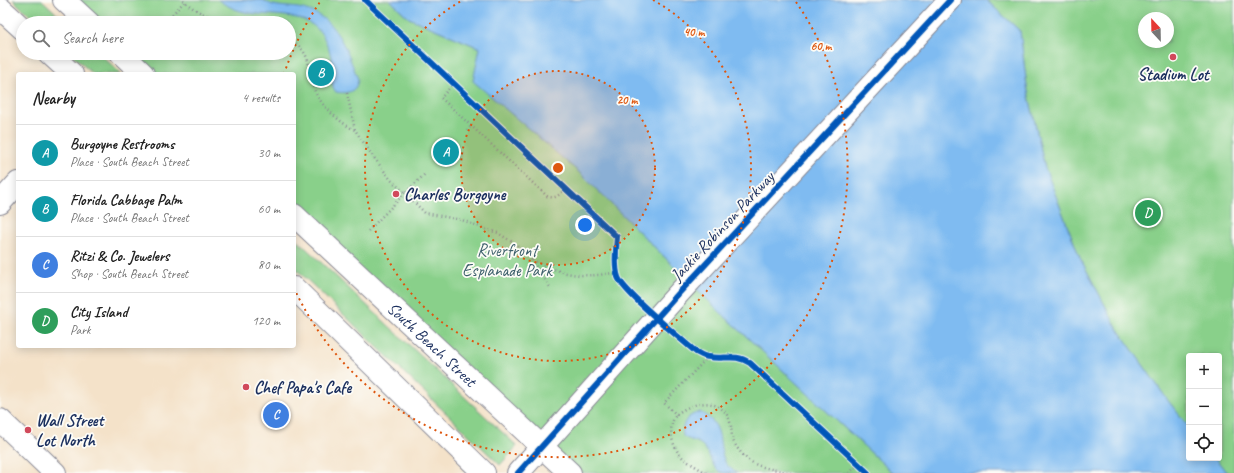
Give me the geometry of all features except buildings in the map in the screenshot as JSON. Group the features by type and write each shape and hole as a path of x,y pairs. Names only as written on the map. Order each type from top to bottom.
{"street":[{"path":"64,0 81,16"},
{"name":"Jackie Robinson Parkway","path":"518,473 679,293 950,0"},
{"path":"0,8 16,23"},
{"path":"57,60 70,72"},
{"path":"128,60 141,72"},
{"path":"0,203 16,185"},
{"name":"South Beach Street","path":"296,217 570,473"},
{"path":"296,290 484,473"},
{"path":"0,420 55,473"}],"path":[{"path":"365,0 617,237 616,257 618,278 635,297"},
{"path":"170,16 184,1 188,5 208,16"},
{"path":"296,43 305,52 314,90 322,104 349,127 355,130"},
{"path":"454,83 441,98 547,196 552,198 558,197 566,188"},
{"path":"347,93 355,130 386,174 405,193 426,213 462,220 498,233 518,245 531,259 550,287"},
{"path":"467,131 472,126"},
{"path":"368,231 426,173"},
{"path":"531,259 549,268 567,274 583,276 603,275 618,272"},
{"path":"681,338 696,352 708,357 733,356 744,359 750,363 868,473"},
{"path":"677,415 664,403 708,357"},
{"path":"706,473 682,458 672,438 671,429 674,418 677,415 687,408 704,403 716,405 725,411 728,416 733,440 746,458 759,466 791,473"},
{"path":"850,473 859,464"}],"green space":[{"path":"13,0 42,0 59,16 30,16"},
{"name":"Riverfront Esplanade Park","path":"64,0 390,0 409,18 480,48 474,81 580,173 719,311 893,473 570,473 296,217 296,72 141,72 128,60 296,60 296,16 81,16"},
{"path":"986,0 1234,0 1234,473 1227,473 1217,461 1222,461 1222,353 1186,353 1186,423 1169,402 1117,328 1080,258 1045,168 1027,87 1020,31"},
{"path":"78,60 106,60 119,72 91,72"},
{"path":"296,239 517,446 500,465 296,269"}],"water":[{"path":"218,0 263,0 276,6 299,8 312,12 322,18 331,25 344,45 358,79 356,87 351,91 344,93 336,92 332,78 331,56 327,45 317,28 309,22 296,18 296,16 245,12"},
{"path":"390,0 986,0 1020,31 1027,87 1045,168 1080,258 1117,328 1169,402 1186,423 1186,461 1217,461 1227,473 893,473 719,311 580,173 473,81 480,48 409,18"},
{"path":"700,412 714,423 719,434 722,454 725,462 737,473 720,472 716,469 703,446 683,436 683,427 686,420 692,415"}],"cycle path":[{"path":"365,0 617,237 616,262 618,277 622,284 641,304 696,352 707,357 734,357 750,363 868,473"},
{"path":"518,473 679,293 950,0"}],"place":[{"name":"Stadium Lot","path":"1173,57"},
{"name":"Florida Cabbage Palm","path":"321,73"},
{"name":"Burgoyne Restrooms","path":"446,152"},
{"name":"Charles Burgoyne","path":"396,194"},
{"name":"City Island","path":"1148,213"},
{"name":"Chef Papa's Cafe","path":"246,387"},
{"name":"Ritzi & Co. Jewelers","path":"276,415"},
{"name":"Wall Street Lot North","path":"28,430"}]}
